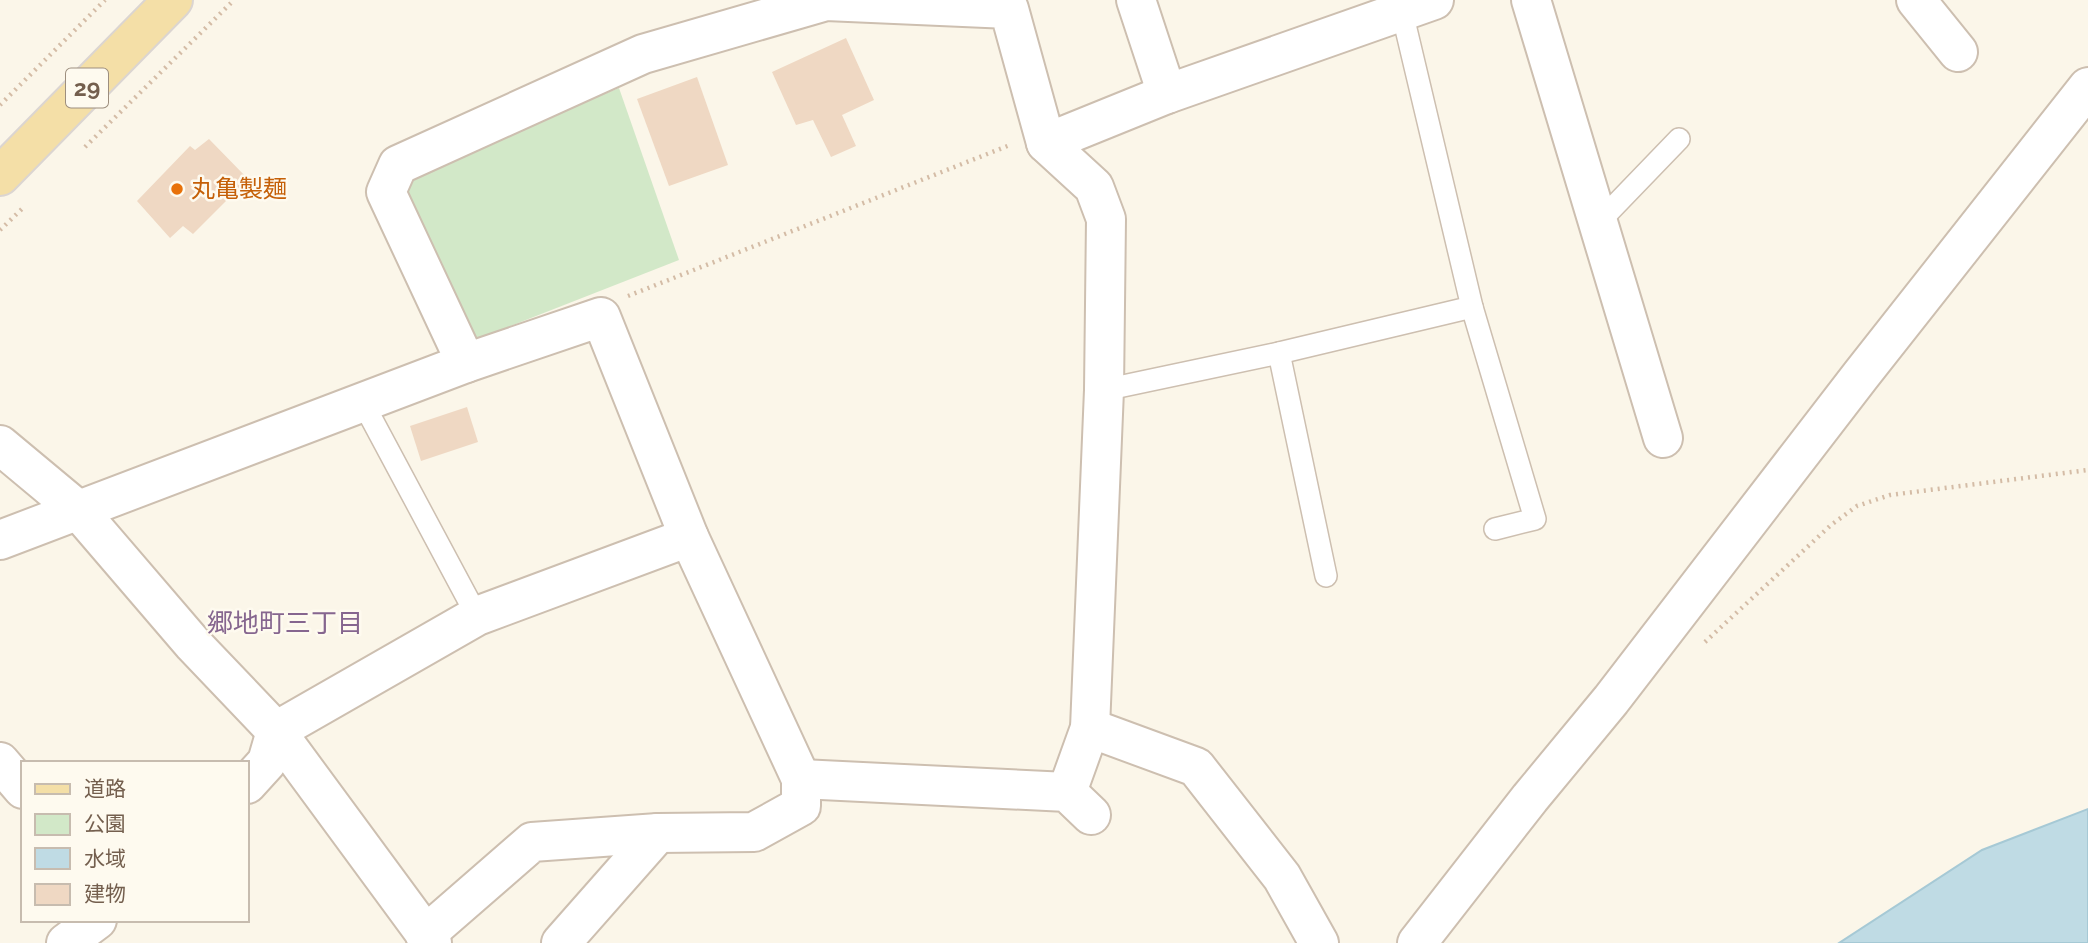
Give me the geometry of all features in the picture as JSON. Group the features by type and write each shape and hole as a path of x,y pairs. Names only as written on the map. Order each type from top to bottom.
{"main road":[{"name":"29","path":"0,176 173,0"}],"street":[{"path":"1136,0 1167,94"},
{"path":"1531,0 1663,438"},
{"path":"1916,0 1958,52"},
{"path":"466,363 386,192 398,165 643,54 827,1 1009,9 1045,137 1094,187 1106,219 1104,390 1090,728 1079,804 801,779"},
{"path":"1045,137 1418,6"},
{"path":"1417,943 1530,798 1611,700 1861,375 2088,87"},
{"path":"0,445 78,510 193,644 276,731 428,939 532,842 658,833 754,832 801,806 801,779 689,537 601,317 362,401 78,510 0,540"},
{"path":"248,783 267,762 276,731 477,616 689,537"},
{"path":"1090,728 1196,767 1282,877 1319,943"},
{"path":"0,762 21,787"},
{"path":"561,943 658,833"},
{"path":"66,943 94,922"}],"lane":[{"path":"1418,6 1472,307 1535,519 1494,529"},
{"path":"1598,223 1679,139"},
{"path":"1104,390 1279,353 1472,307"},
{"path":"1279,353 1326,576"},
{"path":"362,401 477,616"}],"path":[{"path":"0,106 105,0"},
{"path":"78,153 234,0"},
{"path":"601,317 596,309 1045,137"},
{"path":"0,230 29,201"},
{"path":"1699,647 1831,525 1857,506 1890,495 2088,470"}],"green space":[{"path":"619,88 679,260 475,340 405,190 415,172"}],"water":[{"path":"2088,809 2088,943 1839,943 1982,850"}],"building":[{"path":"846,38 874,100 842,115 856,146 831,157 813,120 796,125 772,72"},
{"path":"697,77 728,165 669,186 637,99"},
{"path":"209,139 248,179 193,234 183,226 170,238 137,201 190,146 195,150"},
{"path":"467,407 478,442 421,461 410,426"}],"place":[{"name":"丸亀製麺","path":"177,189"}],"district":[{"name":"郷地町三丁目","path":"285,623"}]}
